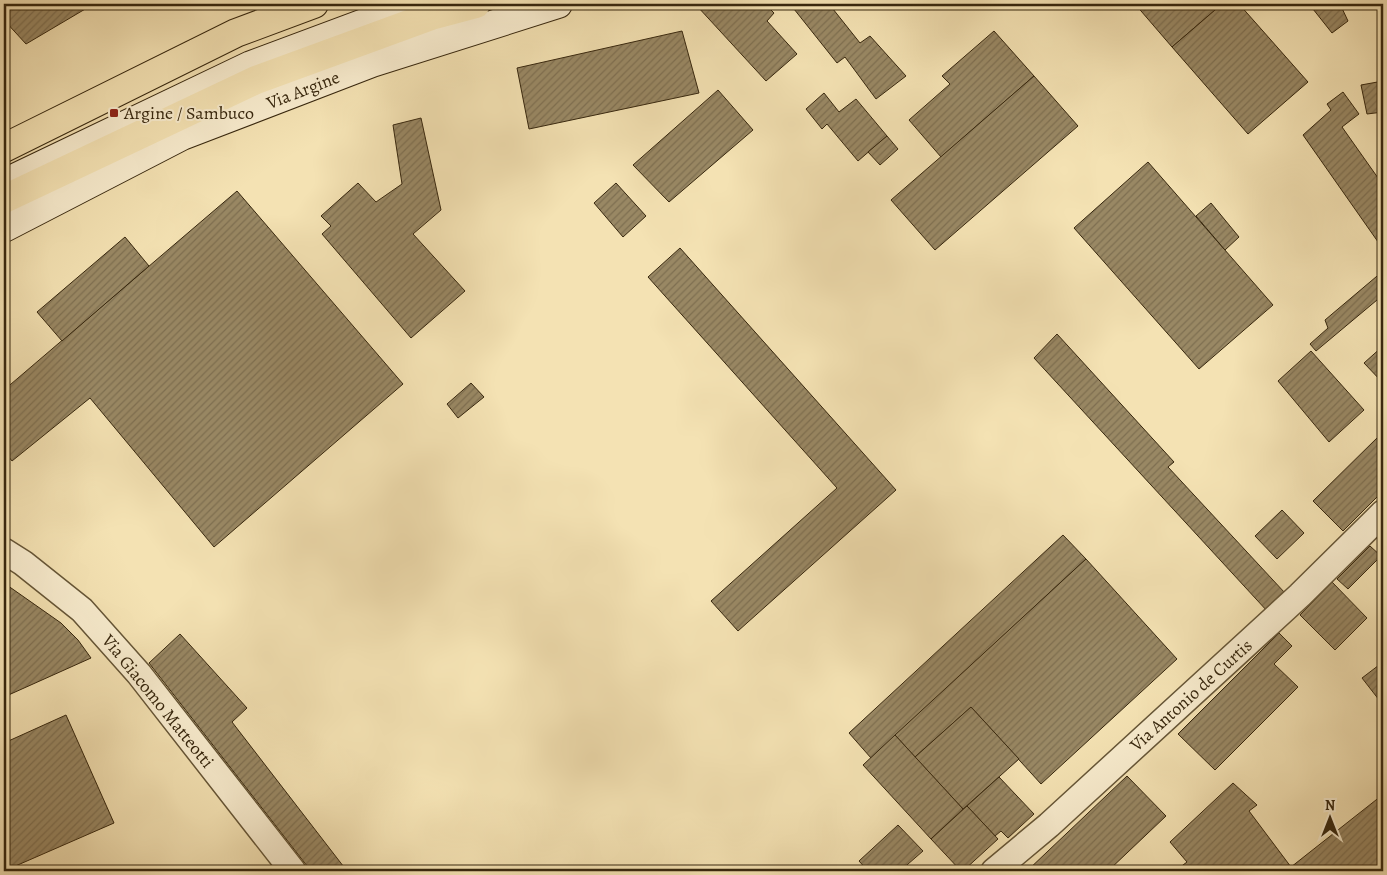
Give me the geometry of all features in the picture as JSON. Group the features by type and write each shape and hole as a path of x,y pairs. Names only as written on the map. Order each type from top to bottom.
{"highway":[{"path":"4,148 236,33 314,4"},
{"path":"4,199 256,80 431,16 476,4"}],"street":[{"path":"4,183 251,66 415,4"},
{"name":"Via Argine","path":"4,228 182,136 372,63 558,4"},
{"name":"Via Antonio de Curtis","path":"994,871 1049,824 1300,596 1383,513"},
{"name":"Via Giacomo Matteotti","path":"4,551 23,563 82,610 139,674 293,871"}],"building":[{"path":"11,4 92,5 26,44 4,20 4,8"},
{"path":"699,4 721,4 723,7 728,4 765,4 774,13 767,21 797,54 766,81 697,6"},
{"path":"790,4 829,4 860,43 870,36 906,76 876,99 845,57 837,63"},
{"path":"1135,4 1222,4 1172,47"},
{"path":"1222,4 1239,4 1308,82 1248,134 1172,47"},
{"path":"1309,4 1340,4 1348,21 1332,33"},
{"path":"682,31 699,93 529,129 517,68"},
{"path":"994,31 1034,76 941,157 909,120 950,84 942,76"},
{"path":"1034,76 1078,126 935,250 891,200"},
{"path":"1383,81 1383,112 1367,114 1361,85"},
{"path":"718,90 753,130 669,202 633,165"},
{"path":"1343,92 1359,114 1342,127 1383,185 1383,249 1303,135 1331,110 1327,104"},
{"path":"824,93 839,112 856,99 887,136 858,161 827,124 822,129 806,109"},
{"path":"421,118 441,210 413,234 465,291 411,338 322,234 331,226 321,216 358,183 376,202 402,184 393,125"},
{"path":"887,136 898,149 880,165 868,152"},
{"path":"1148,162 1273,305 1199,369 1074,228"},
{"path":"616,183 646,216 623,237 594,203"},
{"path":"237,191 403,384 214,547 90,398 12,461 4,451 4,390"},
{"path":"1211,203 1239,237 1225,250 1196,216"},
{"path":"125,237 149,266 62,341 37,312"},
{"path":"680,248 896,490 738,631 711,601 837,488 648,277"},
{"path":"1383,271 1383,295 1316,351 1310,344 1328,328 1325,320"},
{"path":"1057,334 1174,462 1168,467 1285,593 1268,612 1034,358"},
{"path":"1383,346 1383,383 1364,363"},
{"path":"1311,351 1364,410 1329,442 1278,381"},
{"path":"471,383 484,397 458,418 447,404"},
{"path":"1380,435 1383,438 1383,491 1343,531 1313,501"},
{"path":"1282,510 1304,533 1277,559 1255,536"},
{"path":"1063,535 1086,559 871,758 849,733"},
{"path":"1370,546 1381,556 1348,589 1337,579"},
{"path":"1086,559 1177,659 1041,784 971,707 915,757 895,735"},
{"path":"1332,582 1367,618 1335,650 1300,615"},
{"path":"4,583 61,623 78,640 91,658 4,697"},
{"path":"1279,633 1292,646 1274,664 1298,687 1215,770 1178,734"},
{"path":"180,634 247,708 232,722 347,871 311,871 149,663"},
{"path":"1383,662 1383,705 1362,678"},
{"path":"971,707 1019,759 963,809 915,757"},
{"path":"66,715 114,823 4,871 4,743"},
{"path":"895,735 963,809 931,839 863,765"},
{"path":"1127,776 1166,816 1108,871 1027,871"},
{"path":"999,777 1034,814 1008,838 1001,831 995,836 967,806"},
{"path":"1233,783 1257,805 1249,811 1291,867 1381,796 1383,798 1383,871 1175,871 1187,862 1170,842"},
{"path":"967,806 998,839 961,871 931,839"},
{"path":"898,825 923,851 900,871 868,871 859,861"}],"place":[{"name":"Argine / Sambuco","path":"114,113"}]}
